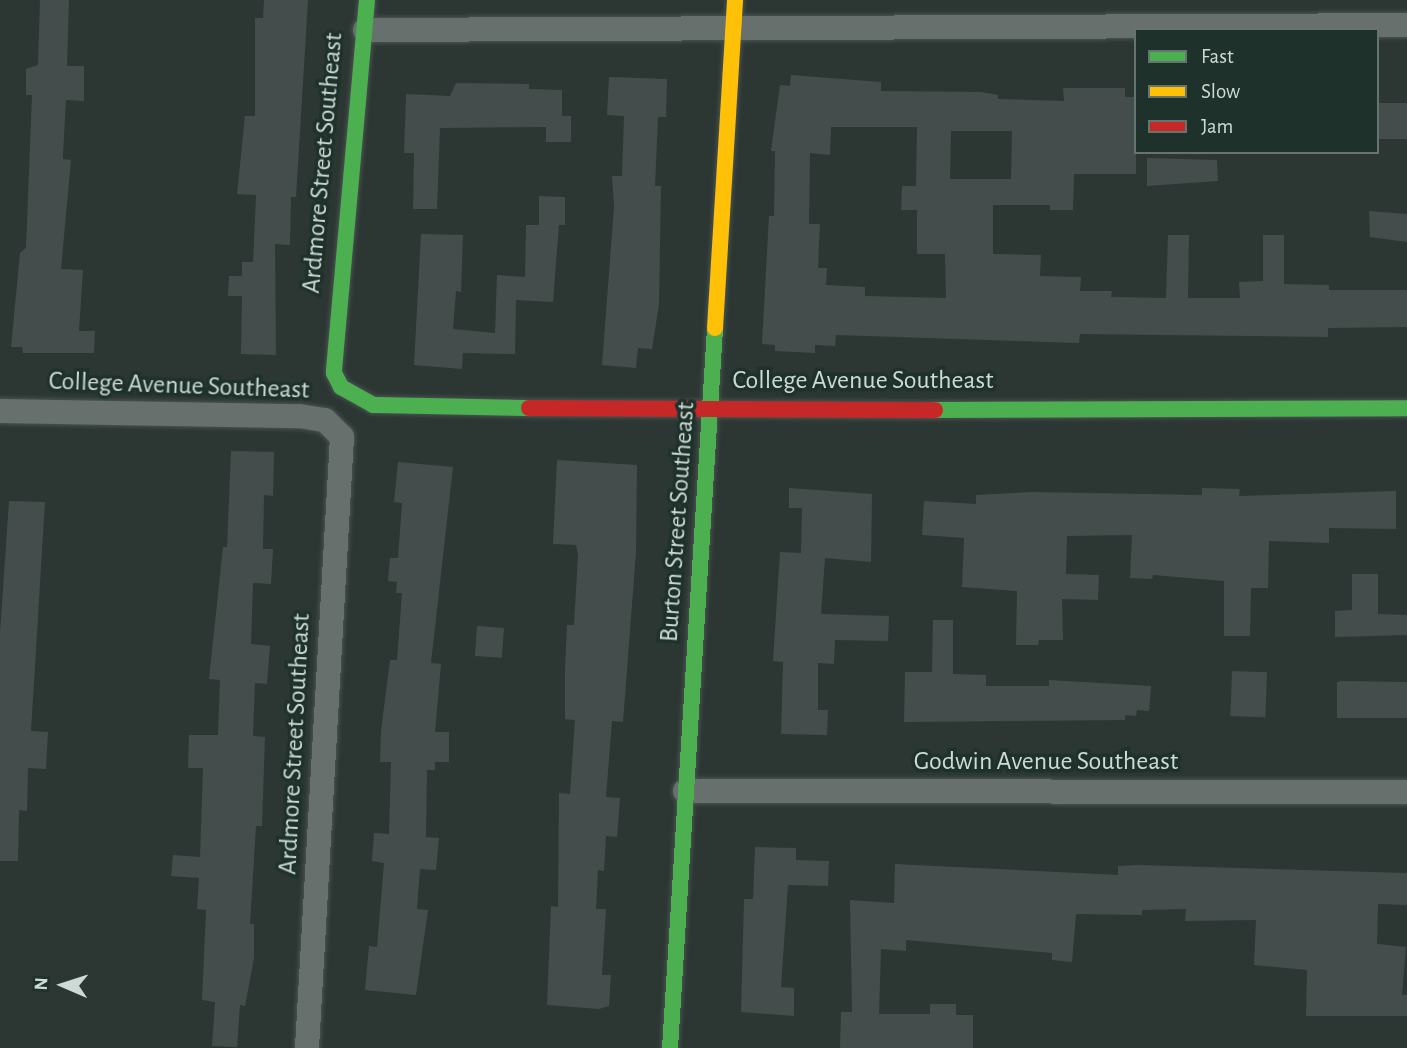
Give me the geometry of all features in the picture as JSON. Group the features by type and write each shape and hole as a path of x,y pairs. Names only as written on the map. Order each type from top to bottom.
{"street":[{"name":"Ardmore Street Southeast","path":"334,373 367,0"},
{"name":"Burton Street Southeast","path":"670,1048 735,0"},
{"path":"365,30 734,25 1407,25"},
{"name":"College Avenue Southeast","path":"334,373 341,387 373,405 710,411 1407,408"},
{"name":"College Avenue Southeast","path":"0,411 309,417 335,428 342,444"},
{"name":"Ardmore Street Southeast","path":"307,1048 342,444"},
{"name":"Godwin Avenue Southeast","path":"685,791 1407,792"}],"building":[{"path":"40,0 69,0 67,66 84,66 84,101 66,100 63,159 71,160 61,269 83,270 79,331 95,331 94,353 23,353 22,347 11,347 20,253 26,248 32,95 26,95 26,69 38,65"},
{"path":"264,0 308,0 296,197 291,197 290,245 275,244 276,355 241,354 242,296 228,296 229,276 242,276 242,262 253,262 256,195 237,194 245,116 255,116 255,18 263,18"},
{"path":"791,75 881,82 881,91 981,92 998,95 998,99 1064,101 1063,88 1125,88 1125,97 1134,97 1136,174 1074,174 1073,210 1050,210 1050,205 993,205 993,254 1041,255 1040,276 1081,277 1080,291 1112,291 1111,297 1166,298 1168,235 1189,235 1188,298 1240,298 1239,282 1263,281 1263,235 1284,235 1284,284 1329,285 1329,290 1407,290 1407,327 1328,328 1328,337 1080,334 1079,343 836,335 835,346 815,345 815,353 775,351 775,345 762,344 769,216 774,216 775,151 771,151 780,85 790,86","holes":["831,127 917,127 916,186 902,186 901,210 917,210 917,254 945,254 946,298 865,296 865,287 826,285 827,268 818,268 820,224 809,224 810,153 830,155","951,131 1012,131 1011,179 950,179"]},
{"path":"609,77 667,79 666,117 658,117 655,186 661,186 659,304 652,349 638,348 636,368 602,365 614,207 612,176 622,176 624,116 607,115"},
{"path":"456,83 529,84 529,89 562,90 562,116 571,116 571,142 546,142 546,127 440,128 437,209 413,209 414,153 404,153 406,94 450,96"},
{"path":"1379,103 1407,103 1407,139 1379,139"},
{"path":"1147,158 1217,160 1218,181 1147,186"},
{"path":"539,196 565,197 565,225 559,225 553,302 516,300 515,354 463,353 462,369 414,365 421,234 463,235 461,292 456,291 453,329 495,333 497,275 525,277 526,225 539,225"},
{"path":"1369,211 1407,214 1407,242 1370,237"},
{"path":"231,451 274,452 273,496 264,495 263,549 273,549 271,584 253,583 251,644 270,646 267,684 255,683 253,736 265,737 262,826 256,826 250,924 254,924 254,958 245,1006 240,1005 237,1047 212,1046 215,1002 202,1000 206,910 197,909 199,878 171,876 173,855 200,857 203,768 188,768 189,735 218,735 220,680 209,679 223,547 227,547"},
{"path":"557,460 637,465 636,552 623,722 612,721 606,797 620,798 617,837 606,836 604,871 598,870 596,909 606,909 602,975 611,975 609,1006 599,1009 547,1005 551,906 558,907 559,793 570,794 575,720 565,719 565,667 567,625 574,625 578,555 576,545 553,544"},
{"path":"398,462 453,467 431,663 441,664 435,732 449,732 449,762 435,762 435,770 427,770 426,837 439,838 436,870 420,869 417,909 428,910 416,995 365,990 369,946 377,947 384,863 372,861 374,833 389,834 391,762 380,762 390,660 397,660 402,593 396,593 397,582 388,581 390,558 398,558 402,503 394,502"},
{"path":"789,488 872,494 871,562 825,558 821,614 889,616 888,641 835,640 834,664 818,663 818,710 828,710 827,735 781,734 783,662 773,661 780,552 801,553 802,508 789,508"},
{"path":"1202,488 1240,489 1239,496 1396,491 1396,529 1329,528 1329,543 1269,541 1268,588 1251,588 1250,636 1224,636 1224,581 1153,575 1152,579 1130,578 1132,535 1067,536 1066,574 1099,575 1098,600 1062,599 1063,640 1039,640 1038,645 1016,645 1017,591 962,587 964,538 922,535 924,501 976,504 976,495 1032,492 1202,495"},
{"path":"9,501 45,502 31,731 48,732 46,769 28,768 27,811 19,810 18,861 0,861 0,633"},
{"path":"1352,574 1378,574 1378,614 1407,615 1407,635 1335,637 1335,611 1352,610"},
{"path":"933,620 953,620 953,674 986,675 986,686 1049,686 1049,680 1151,686 1149,711 1137,710 1136,716 1125,715 1125,720 904,722 905,672 932,672"},
{"path":"477,626 504,628 502,658 475,656"},
{"path":"1232,671 1267,672 1265,717 1230,716"},
{"path":"1337,682 1407,682 1407,718 1337,718"},
{"path":"755,847 796,848 796,860 829,861 828,886 788,885 781,987 794,988 794,1016 741,1012 744,899 753,899"},
{"path":"895,864 1118,875 1118,866 1140,865 1407,873 1407,905 1378,904 1377,944 1406,947 1402,995 1407,995 1407,1016 1306,1016 1307,970 1254,965 1256,920 1185,921 1186,909 1142,910 1142,915 1076,914 1072,962 1052,960 1052,953 906,940 906,951 881,949 879,1014 930,1014 930,1004 956,1004 956,1015 973,1015 973,1048 840,1048 841,1012 852,1012 850,900 894,903"}],"traffic: fast":[{"path":"367,0 334,373 341,387 373,405 529,408"},
{"path":"670,1048 715,328"},
{"path":"935,410 1407,408"}],"traffic: slow":[{"path":"715,328 735,0"}],"traffic: jam":[{"path":"529,408 935,410"}]}
